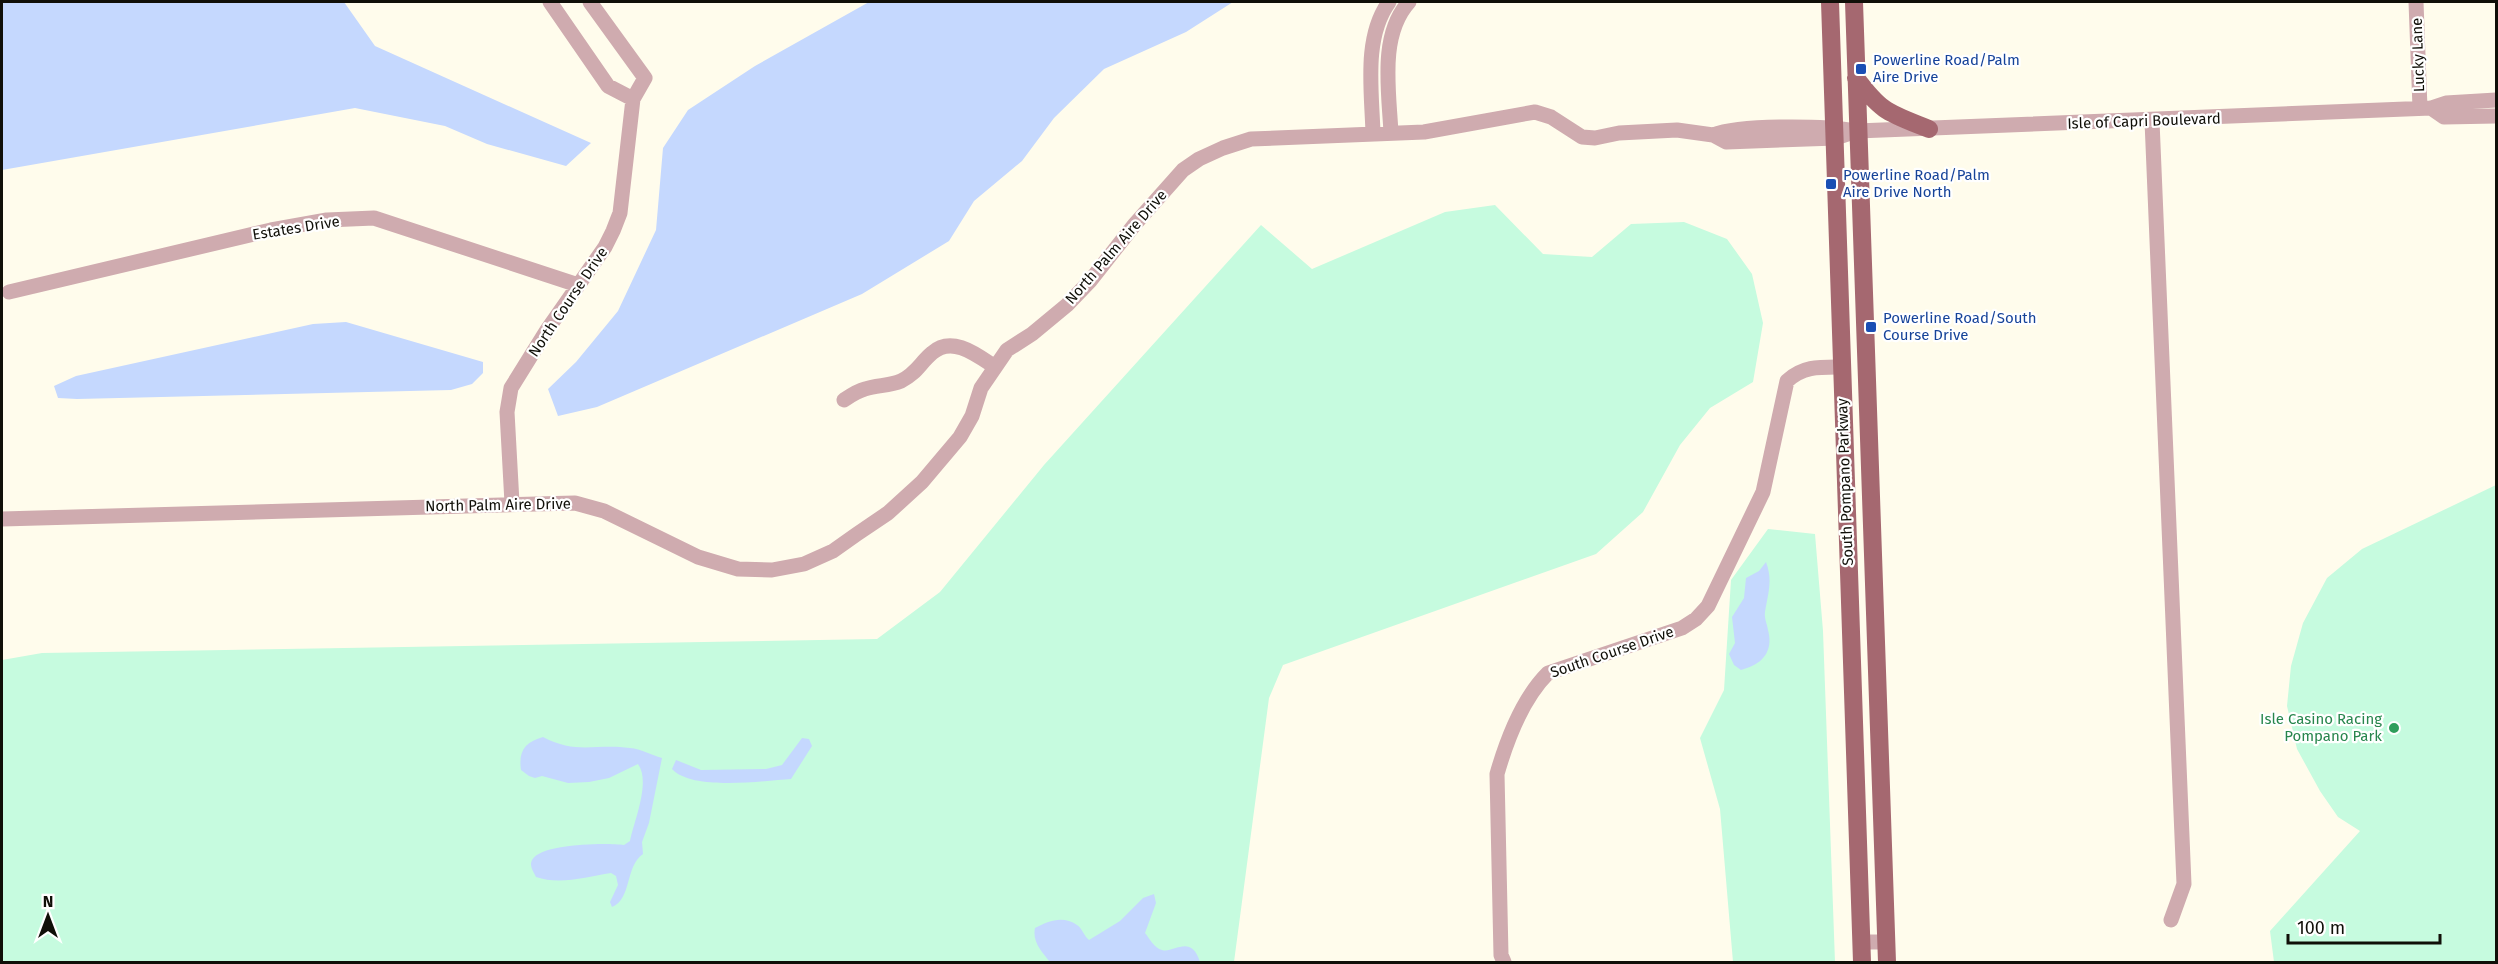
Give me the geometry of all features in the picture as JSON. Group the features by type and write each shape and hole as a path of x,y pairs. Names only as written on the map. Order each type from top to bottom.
{"main road":[{"name":"South Pompano Parkway","path":"1830,2 1862,963"},
{"name":"South Pompano Parkway","path":"1854,2 1887,963"},
{"path":"1856,78 1879,107 1890,114 1929,129"},
{"path":"1841,367 1857,392 1860,488 1864,502 1872,513"}],"street":[{"path":"550,2 608,86 633,99"},
{"name":"North Course Drive","path":"512,503 507,412 511,388 605,247 620,213 633,99 645,78 590,2"},
{"path":"1373,134 1371,65 1375,33 1389,2"},
{"path":"1391,133 1389,66 1391,35 1400,12 1409,2"},
{"name":"Lucky Lane","path":"2416,2 2425,108"},
{"name":"Isle of Capri Boulevard","path":"1857,131 2152,121 2425,108 2446,102 2496,100"},
{"name":"Isle of Capri Boulevard","path":"2425,108 2444,117 2496,116"},
{"name":"North Palm Aire Drive","path":"2,519 575,502 604,512 698,557 738,569 772,570 804,564 833,551 888,513 922,482 960,437 972,416 981,388 1006,350 1032,334 1090,281 1135,224 1177,177 1199,159 1222,148 1251,139 1424,132 1535,112 1551,117 1581,137 1596,138 1619,133 1677,130 1713,135 1726,142 1857,131"},
{"path":"2152,121 2184,884 2171,920"},
{"name":"Estates Drive","path":"9,292 271,230 327,220 374,218 578,285"},
{"path":"844,399 864,389 888,386 903,380 917,371 934,351 948,346 967,348 994,367"},
{"name":"South Course Drive","path":"1504,963 1501,955 1497,774 1504,749 1533,687 1548,673 1682,628 1696,619 1708,606 1763,492 1787,381 1796,373 1811,368 1841,367"},
{"path":"1861,942 1886,942"}],"green space":[{"path":"1495,205 1543,254 1592,257 1631,224 1684,222 1727,239 1752,274 1763,323 1753,382 1710,408 1680,445 1643,512 1596,554 1283,665 1269,698 1234,962 2,962 2,660 42,653 877,639 940,592 1044,465 1261,225 1312,269 1445,212"},
{"name":"Isle Casino Racing Pompano Park","path":"2496,485 2496,962 2274,962 2270,931 2360,831 2338,817 2320,791 2297,749 2287,706 2291,666 2303,623 2327,578 2362,549"},
{"path":"1768,529 1815,534 1823,631 1835,962 1733,962 1720,809 1700,738 1724,690 1731,580"}],"water":[{"path":"2,2 344,2 375,46 591,143 566,166 487,144 445,126 355,108 2,170"},
{"path":"869,2 1233,2 1186,32 1104,69 1054,118 1022,161 974,201 949,241 862,294 597,407 558,416 548,389 576,362 618,311 656,230 663,148 688,110 755,66"},
{"path":"346,322 483,362 483,373 472,384 451,390 77,399 58,398 54,386 76,376 313,324"},
{"path":"1766,562 1770,581 1765,614 1769,645 1760,661 1741,670 1734,665 1729,654 1735,643 1732,617 1744,598 1746,578 1759,571"},
{"path":"543,737 566,746 630,748 662,758 649,823 642,842 643,854 633,866 623,897 612,907 610,902 618,885 616,876 611,873 573,880 545,879 536,877 531,862 538,854 561,847 590,844 624,845 630,841 642,791 642,772 638,764 609,778 568,783 542,776 535,778 529,776 521,770 522,752 532,741"},
{"path":"802,738 809,739 812,746 791,779 746,783 711,782 682,776 672,769 676,760 701,770 766,769 782,765"},
{"path":"1154,894 1156,903 1145,933 1154,945 1162,950 1192,948 1200,962 1050,962 1036,942 1035,928 1050,921 1061,920 1077,925 1089,940 1120,921 1143,898"}],"place":[{"name":"Powerline Road/Palm Aire Drive","path":"1861,69"},
{"name":"Powerline Road/Palm Aire Drive North","path":"1831,184"},
{"name":"Powerline Road/South Course Drive","path":"1871,327"},
{"name":"Isle Casino Racing Pompano Park","path":"2394,728"}]}
